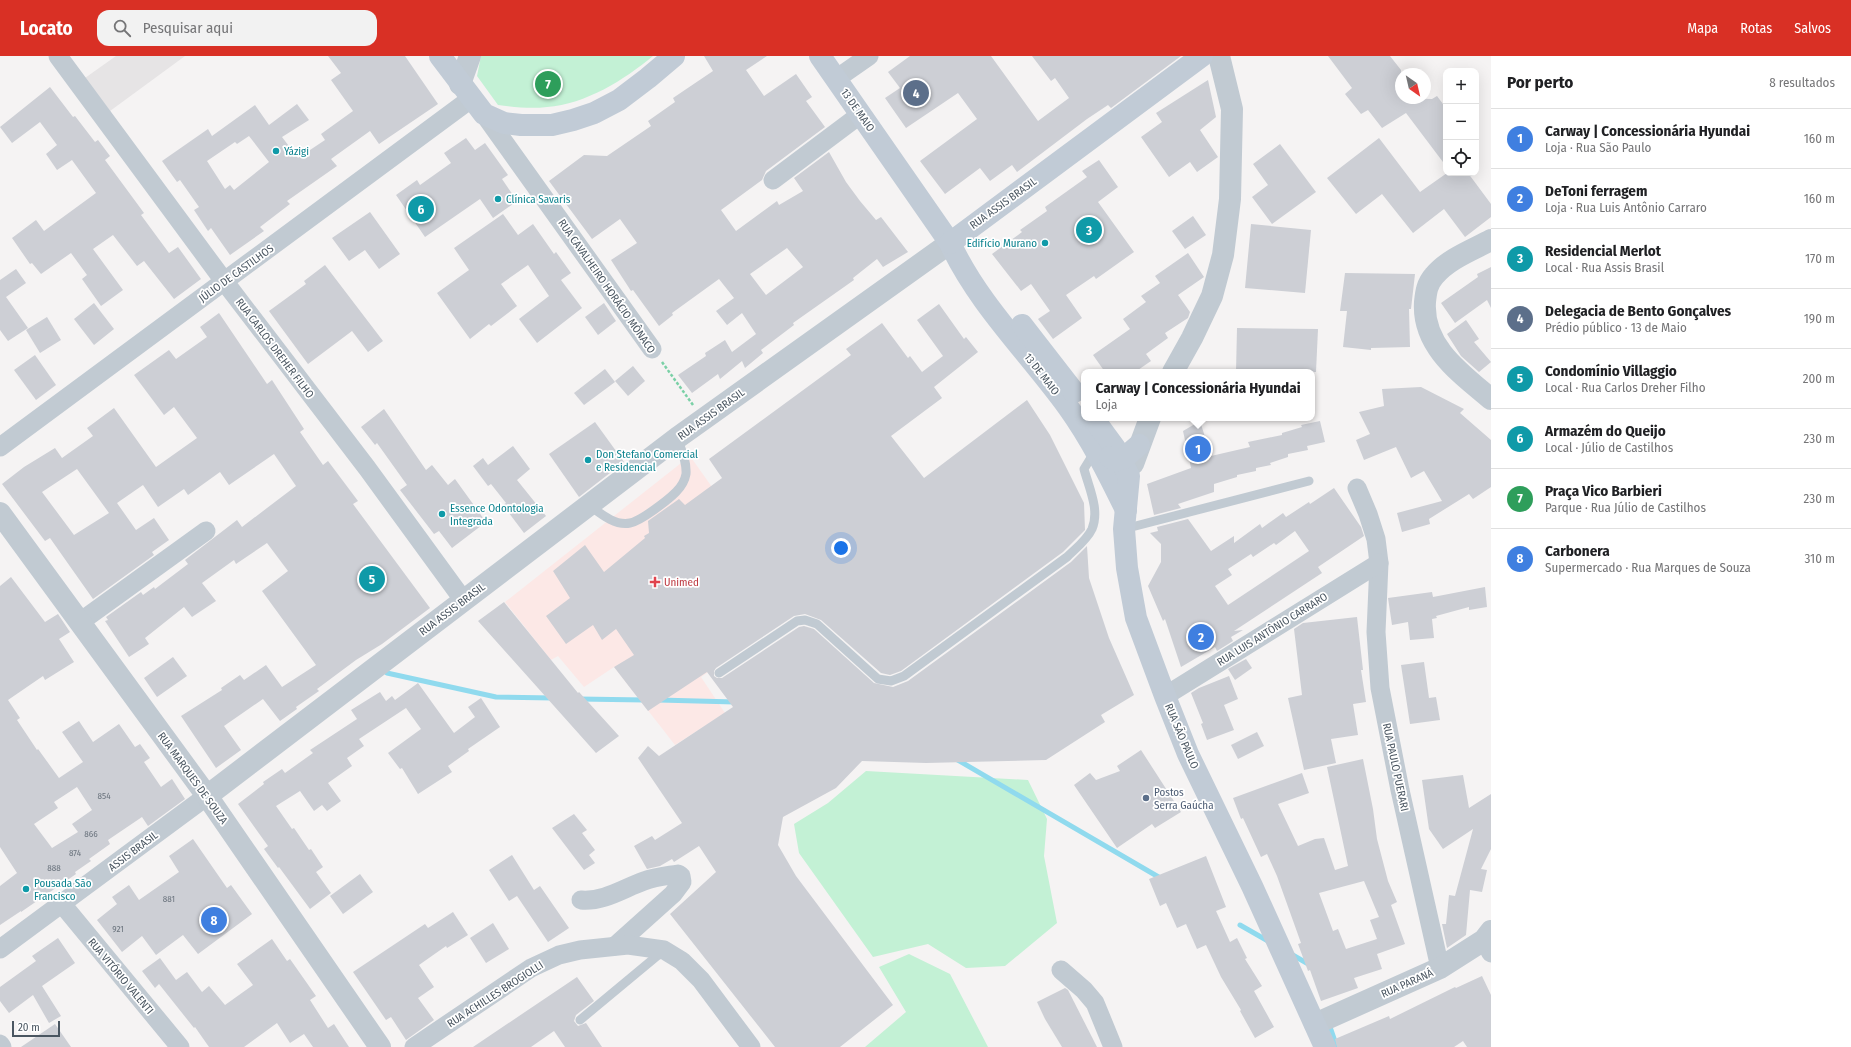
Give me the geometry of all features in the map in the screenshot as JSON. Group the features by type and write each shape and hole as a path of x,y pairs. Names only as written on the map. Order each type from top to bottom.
{"main road":[{"name":"RUA CAVALHEIRO HORÁCIO MÔNACO","path":"440,56 472,99"},
{"path":"472,99 504,123 521,125 552,125 594,113 619,100 674,56"},
{"name":"13 DE MAIO","path":"820,56 950,243 959,262 990,307 1076,406 1081,418"},
{"name":"RUA ASSIS BRASIL","path":"950,243 1202,56"},
{"path":"1076,406 1081,415"},
{"name":"13 DE MAIO","path":"1082,421 1125,519"},
{"path":"1084,421 1112,460 1125,468"},
{"path":"1095,421 1115,448 1125,468"},
{"name":"RUA SÃO PAULO","path":"1125,468 1127,568 1136,618 1188,754 1252,886 1325,1047"}],"street":[{"name":"RUA CARLOS DREHER FILHO","path":"58,56 224,281 367,468 464,601"},
{"path":"470,56 472,99"},
{"path":"836,79 868,56"},
{"path":"1175,369 1192,338 1212,296 1223,255 1230,199 1232,109 1219,56"},
{"name":"JÚLIO DE CASTILHOS","path":"0,447 472,99"},
{"name":"RUA CAVALHEIRO HORÁCIO MÔNACO","path":"472,99 652,349"},
{"path":"773,180 860,114"},
{"path":"1491,240 1448,264 1433,276 1426,289 1425,310 1428,329 1439,351 1459,373 1491,399"},
{"name":"RUA ASSIS BRASIL","path":"207,796 703,418 950,243"},
{"path":"1125,468 1139,445 1149,421"},
{"name":"RUA PAULO PUERARI","path":"1357,488 1368,514 1376,539 1379,563 1376,632 1380,688 1400,790 1440,968"},
{"name":"RUA MARQUES DE SOUZA","path":"0,513 207,796 380,1047"},
{"path":"80,622 206,531"},
{"name":"RUA LUIS ANTÔNIO CARRARO","path":"1165,696 1379,563"},
{"name":"ASSIS BRASIL","path":"0,949 207,796"},
{"path":"582,900 589,901 606,897 658,877 678,874 681,876 682,882 673,894 615,946"},
{"name":"RUA VITÓRIO VALENTI","path":"62,904 180,1047"},
{"name":"RUA PARANÁ","path":"1315,1024 1440,968 1488,941"},
{"name":"RUA ACHILLES BROGIOLLI","path":"414,1047 531,968 559,954 615,946 638,945 664,950 682,961 701,980 751,1047"},
{"path":"1061,970 1084,990 1095,1003 1113,1047"}],"lane":[{"path":"589,505 606,518 619,522 630,523 640,519 676,492 683,483 686,475 686,466 677,438"},
{"path":"720,673 797,621 805,620 817,624 878,679 891,682 904,676 1067,557 1092,530 1095,512 1084,469 1095,451"},
{"path":"1125,519 1309,481"},
{"path":"580,1020 664,950"}],"path":[{"name":"RUA CAVALHEIRO HORÁCIO MÔNACO","path":"652,349 703,418"}],"shaded area":[{"path":"116,56 185,56 110,111 85,78"},
{"name":"Unimed","path":"690,456 799,610 701,677 725,713 675,745 614,667 584,687 558,656 551,660 505,602"}],"green space":[{"path":"481,56 653,56 630,74 590,96 562,105 535,108 498,105 477,76"},
{"path":"866,771 1028,780 1047,819 1044,856 1057,923 1005,966 966,968 928,944 873,957 799,853 794,824 828,803"},
{"path":"909,954 950,974 988,1047 865,1047 906,1012 879,967"}],"building":[{"path":"328,56 405,56 438,104 379,144 370,131 331,159 337,166 287,201 290,204 260,227 264,231 230,255 211,228 208,231 194,210 199,207 180,180 177,182 162,161 208,129 212,136 255,105 269,125 297,104 309,120 282,137 298,158 325,140 321,134 353,111 331,80 341,73","holes":["249,136 269,162 234,190 230,185 225,189 207,161 235,142 237,144"]},
{"path":"704,56 767,56 746,70 764,96 796,74 812,97 806,101 825,127 766,171 762,180 721,210 736,231 777,201 779,205 803,191 794,178 829,152 846,182 860,201 876,220 881,217 908,252 883,267 877,259 853,278 854,280 793,323 794,325 761,350 763,353 745,368 742,361 720,379 718,374 692,393 678,375 706,356 705,353 725,340 732,352 756,334 742,313 727,325 716,311 734,298 719,279 672,313 673,315 659,326 633,290 631,291 611,260 637,243 620,219 592,239 549,181 584,155 607,156 651,126 648,121 675,102 673,98 713,71","holes":["787,248 803,267 766,295 750,274"]},
{"path":"910,56 991,56 1038,121 1069,98 1055,78 1051,81 1032,56 1181,56 1111,108 1108,105 1087,119 1017,172 1012,165 990,181 980,168 945,194 920,161 977,119 958,93 906,128 885,98 900,88 888,72"},
{"path":"1328,56 1390,56 1399,68 1395,68 1395,104 1431,104 1431,99 1437,96 1443,104 1443,162 1406,113 1382,128 1368,110 1361,114 1345,94 1352,88"},
{"path":"1208,80 1216,117 1200,130 1218,157 1197,172 1190,162 1169,177 1141,137 1162,122 1156,113"},
{"path":"50,87 73,117 75,116 95,142 98,140 110,156 105,160 144,213 141,215 169,253 178,247 201,279 174,299 144,261 137,266 113,235 93,249 123,290 101,306 82,279 87,275 71,253 41,274 32,263 30,264 12,238 36,220 44,231 96,193 72,160 57,170 46,154 57,145 40,122 12,143 0,127"},
{"path":"466,138 475,150 485,143 508,175 502,179 517,201 493,218 480,199 425,237 396,195 417,180 420,185 451,163 444,153"},
{"path":"1379,138 1420,192 1443,176 1470,176 1491,204 1491,217 1465,237 1444,209 1413,233 1382,194 1356,214 1327,178"},
{"path":"1280,144 1316,192 1272,224 1252,197 1268,185 1253,164"},
{"path":"1099,160 1118,187 1098,202 1134,252 1096,279 1094,276 1066,295 1082,318 1053,339 1038,319 1050,311 1031,284 1021,291 992,254 1022,232 1020,230 1047,211 1045,207 1087,177 1082,171"},
{"path":"370,212 400,254 379,269 365,250 349,261 332,238"},
{"path":"503,214 518,235 533,224 554,254 556,252 571,273 561,280 582,308 537,343 519,319 549,296 528,265 501,284 517,306 491,326 489,324 470,339 437,293 469,270 454,248"},
{"path":"1193,216 1206,235 1185,249 1172,231"},
{"path":"1251,224 1311,230 1305,293 1245,288"},
{"path":"1188,253 1204,277 1178,295 1190,312 1188,318 1165,333 1168,338 1146,354 1151,361 1139,369 1103,369 1093,355 1130,329 1123,319 1146,302 1141,296 1160,283 1155,276"},
{"path":"325,265 383,341 368,352 352,331 308,364 269,311 306,284 304,281"},
{"path":"1491,267 1491,308 1487,300 1455,323 1441,303 1478,277 1477,274"},
{"path":"16,269 26,283 6,297 28,328 8,341 0,330 0,280"},
{"path":"1345,273 1415,274 1411,309 1409,309 1410,347 1371,348 1371,350 1343,347 1347,311 1340,311"},
{"path":"94,303 114,329 94,345 74,319"},
{"path":"604,303 616,321 598,335 585,317"},
{"path":"939,304 964,339 966,337 978,352 934,387 942,398 891,436 924,478 1027,400 1050,435 1084,503 1085,530 1063,552 901,671 890,675 881,673 821,620 805,614 794,616 716,668 714,671 714,676 717,678 722,678 799,627 804,626 814,629 874,683 893,687 908,681 1071,562 1087,546 1089,578 1109,638 1134,695 1101,715 1105,722 1046,760 926,763 862,761 836,788 783,817 778,845 796,876 893,1005 840,1047 775,1047 670,914 716,872 699,846 674,862 672,859 660,866 647,869 634,846 652,836 655,840 682,823 638,758 648,746 659,756 733,707 707,672 648,711 614,667 634,655 616,629 602,640 593,625 566,644 546,616 570,598 553,571 585,545 604,572 645,538 644,536 649,533 648,521 679,499 685,505 722,478 709,459 851,355 846,349 882,323 908,358 910,356 922,372 943,356 917,320"},
{"path":"219,313 267,384 272,380 304,429 300,432 323,465 328,461 358,501 353,504 430,608 382,644 356,660 317,689 319,691 296,707 297,709 280,721 263,699 224,726 241,750 216,768 181,716 222,690 221,688 240,675 244,680 266,665 282,687 316,665 262,591 288,571 267,543 236,564 234,560 202,583 216,601 192,617 184,607 145,638 149,644 129,657 105,621 108,620 106,617 141,592 143,595 154,587 155,589 188,564 185,560 237,520 242,527 296,486 274,454 229,485 220,472 188,495 184,489 158,507 143,485 117,503 136,530 154,518 169,540 152,552 154,555 93,599 50,538 45,541 2,484 24,467 55,448 62,458 93,436 87,428 114,408 156,467 197,438 174,407 164,415 134,375 169,350 176,359 207,337 200,327","holes":["77,469 109,513 74,535 42,492"]},
{"path":"47,317 61,340 40,353 26,330"},
{"path":"1466,320 1479,339 1474,342 1491,362 1479,372 1461,356 1447,334"},
{"path":"1237,328 1318,329 1316,372 1315,369 1236,369"},
{"path":"35,355 56,385 36,400 14,370"},
{"path":"633,366 645,381 628,396 615,381"},
{"path":"605,369 615,382 584,405 574,393"},
{"path":"1421,387 1464,409 1460,413 1491,440 1491,487 1473,499 1469,494 1429,519 1430,524 1402,532 1397,513 1442,501 1424,471 1411,478 1396,447 1364,460 1356,440 1370,434 1359,412 1384,406 1382,389"},
{"path":"384,409 426,470 432,465 448,485 455,479 486,522 452,548 439,531 434,534 400,490 407,485 377,443 375,445 361,427"},
{"path":"1200,421 1211,456 1250,447 1248,442 1282,435 1282,433 1302,427 1301,425 1320,421 1325,442 1307,446 1308,450 1288,454 1288,457 1270,463 1271,465 1256,468 1256,471 1237,475 1237,477 1214,484 1214,492 1178,504 1181,508 1154,515 1147,484 1191,468 1183,431"},
{"name":"Don Stefano Comercial e Residencial","path":"595,422 624,462 579,497 549,454"},
{"path":"513,446 530,469 517,480 546,516 524,533 503,505 506,503 491,484 488,486 473,466 483,458 488,465"},
{"path":"1334,488 1361,527 1364,536 1318,567 1322,573 1234,631 1243,630 1231,637 1233,641 1217,651 1215,647 1181,667 1165,619 1163,621 1148,586 1161,562 1161,544 1150,533 1158,531 1157,527 1188,519 1211,551 1234,536 1234,543 1260,524 1262,528 1283,513 1286,517 1309,502 1310,504","holes":["1295,531 1309,551 1228,605 1215,586 1232,575 1228,569 1251,554 1253,557 1274,543 1276,545"]},
{"path":"11,577 45,622 58,614 70,632 59,639 74,662 45,680 43,676 8,700 20,718 17,720 37,750 38,749 59,778 83,762 62,732 79,721 93,742 119,724 135,747 140,744 150,758 144,762 161,787 172,779 185,799 148,826 142,817 108,840 110,844 89,859 91,861 75,872 76,874 0,925 0,886 17,873 0,847 0,586","holes":["77,787 92,810 72,824 78,832 52,848 34,824 58,808 54,802"]},
{"path":"1485,587 1487,607 1469,610 1469,607 1436,616 1437,618 1432,619 1434,638 1410,640 1408,622 1392,625 1388,598 1432,592 1433,597"},
{"path":"504,602 578,693 579,692 619,736 596,753 478,621"},
{"path":"1357,617 1363,670 1361,670 1366,702 1353,704 1358,735 1331,739 1336,763 1304,770 1288,698 1302,695 1294,629 1303,623"},
{"path":"173,657 187,676 157,697 144,678"},
{"path":"1246,659 1252,668 1235,680 1228,669"},
{"path":"1424,662 1429,698 1436,697 1440,720 1410,724 1401,665"},
{"path":"1229,676 1238,699 1224,705 1234,730 1207,740 1201,724 1203,723 1191,693 1199,688"},
{"path":"418,683 454,733 475,717 468,707 481,698 500,727 468,749 469,751 448,766 452,772 418,794 402,768 400,769 388,753 421,729 406,708 359,739 364,746 347,758 352,766 328,783 341,801 327,811 322,805 314,811 300,791 276,806 292,829 294,828 309,850 311,849 323,867 316,872 331,893 310,909 264,849 268,846 238,804 264,784 263,782 282,769 285,773 313,753 310,750 357,719 351,710 380,692 386,701 392,696 395,700"},
{"path":"1257,732 1264,746 1238,759 1231,745"},
{"path":"1141,750 1181,812 1155,828 1152,824 1117,848 1074,785 1090,773 1096,780 1120,771 1117,766"},
{"path":"1363,759 1373,809 1377,839 1388,881 1397,902 1391,905 1405,944 1377,954 1382,969 1354,978 1358,988 1321,1001 1310,970 1308,971 1298,944 1301,943 1277,876 1267,854 1261,857 1243,818 1241,819 1233,798 1302,773 1309,793 1278,804 1298,846 1315,839 1324,838 1335,870 1348,866 1327,767","holes":["1364,881 1379,917 1370,920 1377,939 1346,949 1338,929 1333,931 1319,893"]},
{"path":"1463,775 1469,808 1491,794 1491,849 1481,869 1487,870 1482,892 1470,890 1466,935 1447,948 1442,924 1446,924 1449,895 1455,896 1473,829 1443,849 1429,829 1422,780"},
{"path":"574,814 587,830 582,833 595,850 589,855 595,863 584,870 552,828"},
{"path":"193,839 227,888 231,885 252,914 198,954 183,935 156,955 142,936 122,952 97,920 117,904 112,897 129,885 139,900 179,872 169,856"},
{"path":"512,855 534,890 540,886 569,928 548,942 517,896 509,901 489,870"},
{"path":"1206,856 1226,907 1216,911 1230,942 1237,938 1247,958 1245,959 1262,986 1254,991 1274,1027 1255,1038 1240,1011 1241,1010 1221,977 1206,945 1197,949 1186,924 1177,928 1166,903 1160,906 1149,879"},
{"path":"360,874 373,892 343,914 330,896"},
{"path":"453,912 468,935 447,948 446,946 419,965 434,987 418,998 434,1020 406,1040 391,1017 386,1020 353,972 425,924 428,928"},
{"path":"493,923 509,949 486,963 470,938"},
{"path":"58,938 75,963 42,986 61,1016 49,1023 33,995 9,1013 0,1001 0,987 36,961 32,956"},
{"path":"272,939 287,961 290,959 316,996 310,1000 328,1028 334,1024 349,1047 313,1047 304,1034 290,1043 277,1023 244,1047 209,1047 195,1027 194,1028 159,984 155,988 142,971 160,958 176,980 187,972 202,992 209,986 225,1005 253,985 237,964"},
{"path":"1482,976 1491,995 1491,1047 1467,1047 1463,1041 1454,1047 1337,1047 1335,1039 1389,1016 1390,1019 1455,987 1456,988"},
{"path":"577,977 594,1001 576,1015 574,1021 578,1026 586,1023 602,1047 565,1047 554,1031 531,1047 473,1047"},
{"path":"1065,988 1068,990 1097,1047 1062,1047 1045,1019 1037,1002"},
{"path":"55,1024 71,1047 21,1047"}],"waterway":[{"path":"387,673 496,697 553,698"},
{"path":"579,699 645,700"},
{"path":"659,700 735,702"},
{"path":"956,759 1162,879"},
{"path":"1240,925 1268,941"},
{"path":"1291,954 1310,965"},
{"path":"1329,1024 1337,1047"}],"place":[{"name":"Praça Vico Barbieri","path":"548,84"},
{"name":"Delegacia de Bento Gonçalves","path":"916,93"},
{"name":"Yázigi","path":"276,151"},
{"name":"Clínica Savaris","path":"498,199"},
{"name":"Armazém do Queijo","path":"421,209"},
{"name":"Residencial Merlot","path":"1089,230"},
{"name":"Edifício Murano","path":"1045,243"},
{"name":"Carway | Concessionária Hyundai","path":"1198,449"},
{"name":"Don Stefano Comercial e Residencial","path":"588,460"},
{"name":"Essence Odontologia Integrada","path":"442,514"},
{"name":"Condomínio Villaggio","path":"372,579"},
{"name":"Unimed","path":"655,582"},
{"name":"DeToni ferragem","path":"1201,637"},
{"name":"Postos Serra Gaúcha","path":"1146,798"},
{"name":"Pousada São Francisco","path":"26,889"},
{"name":"Carbonera","path":"214,920"}]}
